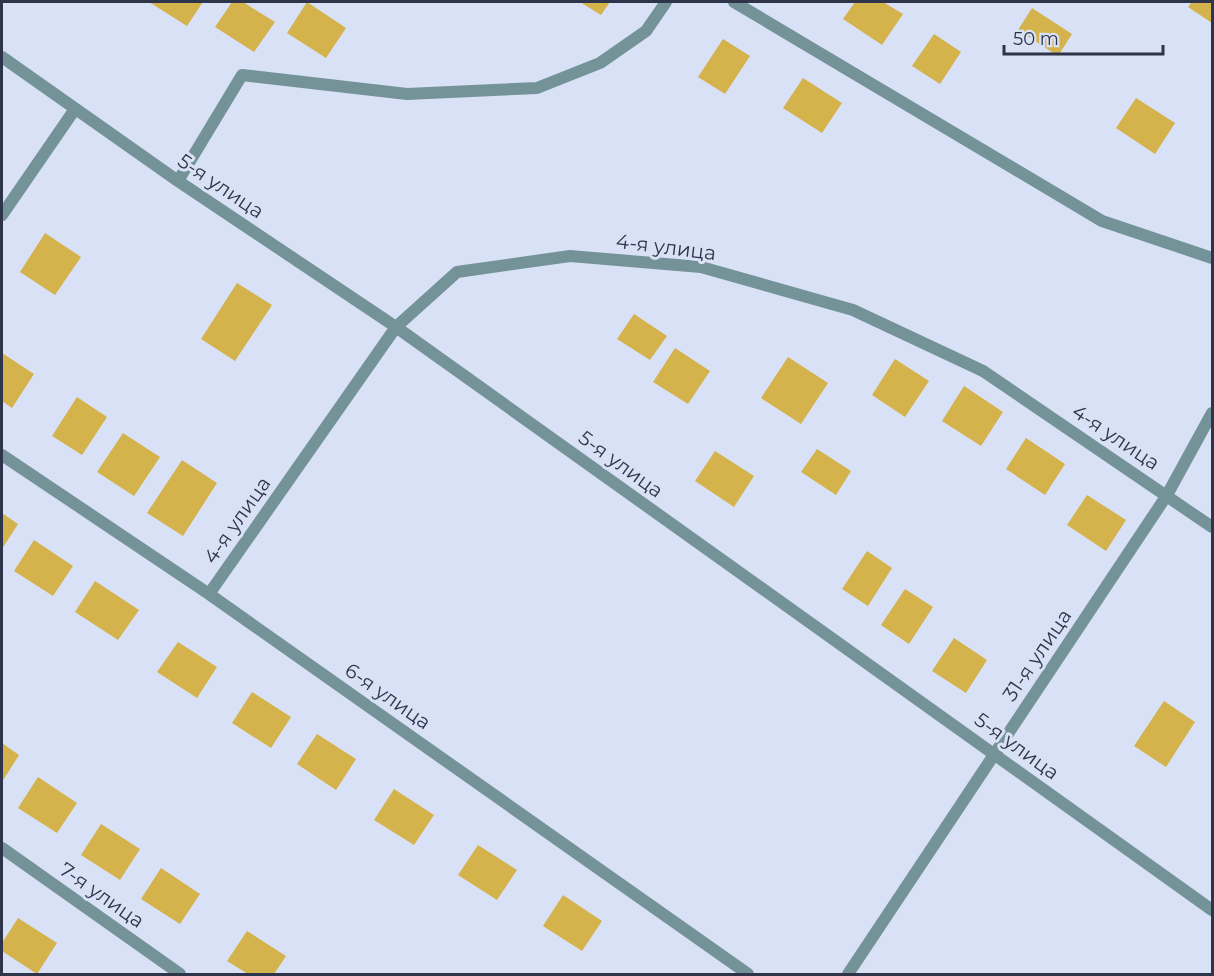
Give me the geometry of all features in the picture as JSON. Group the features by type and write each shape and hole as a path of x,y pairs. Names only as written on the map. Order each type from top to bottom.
{"street":[{"path":"178,181 242,75 406,94 537,88 600,63 646,31 666,2"},
{"path":"734,2 1102,221 1212,258"},
{"name":"5-я улица","path":"2,57 178,181 396,327 1212,910"},
{"path":"2,215 75,109"},
{"name":"4-я улица","path":"209,594 396,327 457,272 570,256 701,267 853,310 983,371 1212,527"},
{"name":"31-я улица","path":"848,975 1167,495 1212,413"},
{"name":"6-я улица","path":"2,454 209,594 748,975"},
{"name":"7-я улица","path":"2,848 180,975"}],"building":[{"path":"149,2 203,2 187,26"},
{"path":"232,2 243,2 275,22 254,52 215,27"},
{"path":"307,2 346,28 326,58 287,33"},
{"path":"580,2 610,2 601,15"},
{"path":"855,2 883,2 903,14 882,45 843,19"},
{"path":"1192,2 1212,2 1212,23 1188,7"},
{"path":"1032,8 1072,34 1058,56 1018,30"},
{"path":"934,34 961,52 940,84 912,66"},
{"path":"723,39 750,56 725,94 698,77"},
{"path":"803,78 842,103 822,133 783,108"},
{"path":"1136,98 1175,123 1155,154 1116,128"},
{"path":"45,233 81,257 55,295 20,272"},
{"path":"237,283 272,305 235,361 201,339"},
{"path":"634,314 667,336 650,360 617,339"},
{"path":"675,348 710,371 688,404 653,382"},
{"path":"2,353 34,374 12,408 2,401"},
{"path":"788,357 828,383 801,424 761,398"},
{"path":"895,359 929,381 905,417 872,395"},
{"path":"964,386 1003,412 981,446 942,421"},
{"path":"77,397 107,417 82,455 52,436"},
{"path":"123,433 160,457 134,496 97,472"},
{"path":"1026,438 1065,464 1045,495 1006,469"},
{"path":"817,449 851,471 836,495 801,472"},
{"path":"715,451 754,476 734,507 695,481"},
{"path":"182,460 217,483 183,536 147,513"},
{"path":"1087,495 1126,520 1106,551 1067,525"},
{"path":"2,513 18,524 2,549"},
{"path":"34,540 73,566 53,596 14,571"},
{"path":"867,551 892,568 868,606 842,589"},
{"path":"95,581 139,610 118,640 75,612"},
{"path":"905,589 933,607 909,644 881,625"},
{"path":"954,638 987,660 966,693 932,671"},
{"path":"178,642 217,667 197,698 157,672"},
{"path":"252,692 291,717 271,748 232,723"},
{"path":"1164,701 1195,722 1166,767 1134,746"},
{"path":"317,734 356,759 336,790 297,764"},
{"path":"2,743 19,755 2,782"},
{"path":"38,777 77,803 57,833 18,808"},
{"path":"394,789 434,815 414,845 374,820"},
{"path":"101,824 140,849 120,880 81,855"},
{"path":"478,845 517,870 497,900 458,875"},
{"path":"161,868 200,894 180,924 141,899"},
{"path":"563,895 602,921 582,951 543,926"},
{"path":"18,918 57,943 37,974 2,951 2,943"},
{"path":"247,931 286,956 274,974 248,974 227,961"}]}
